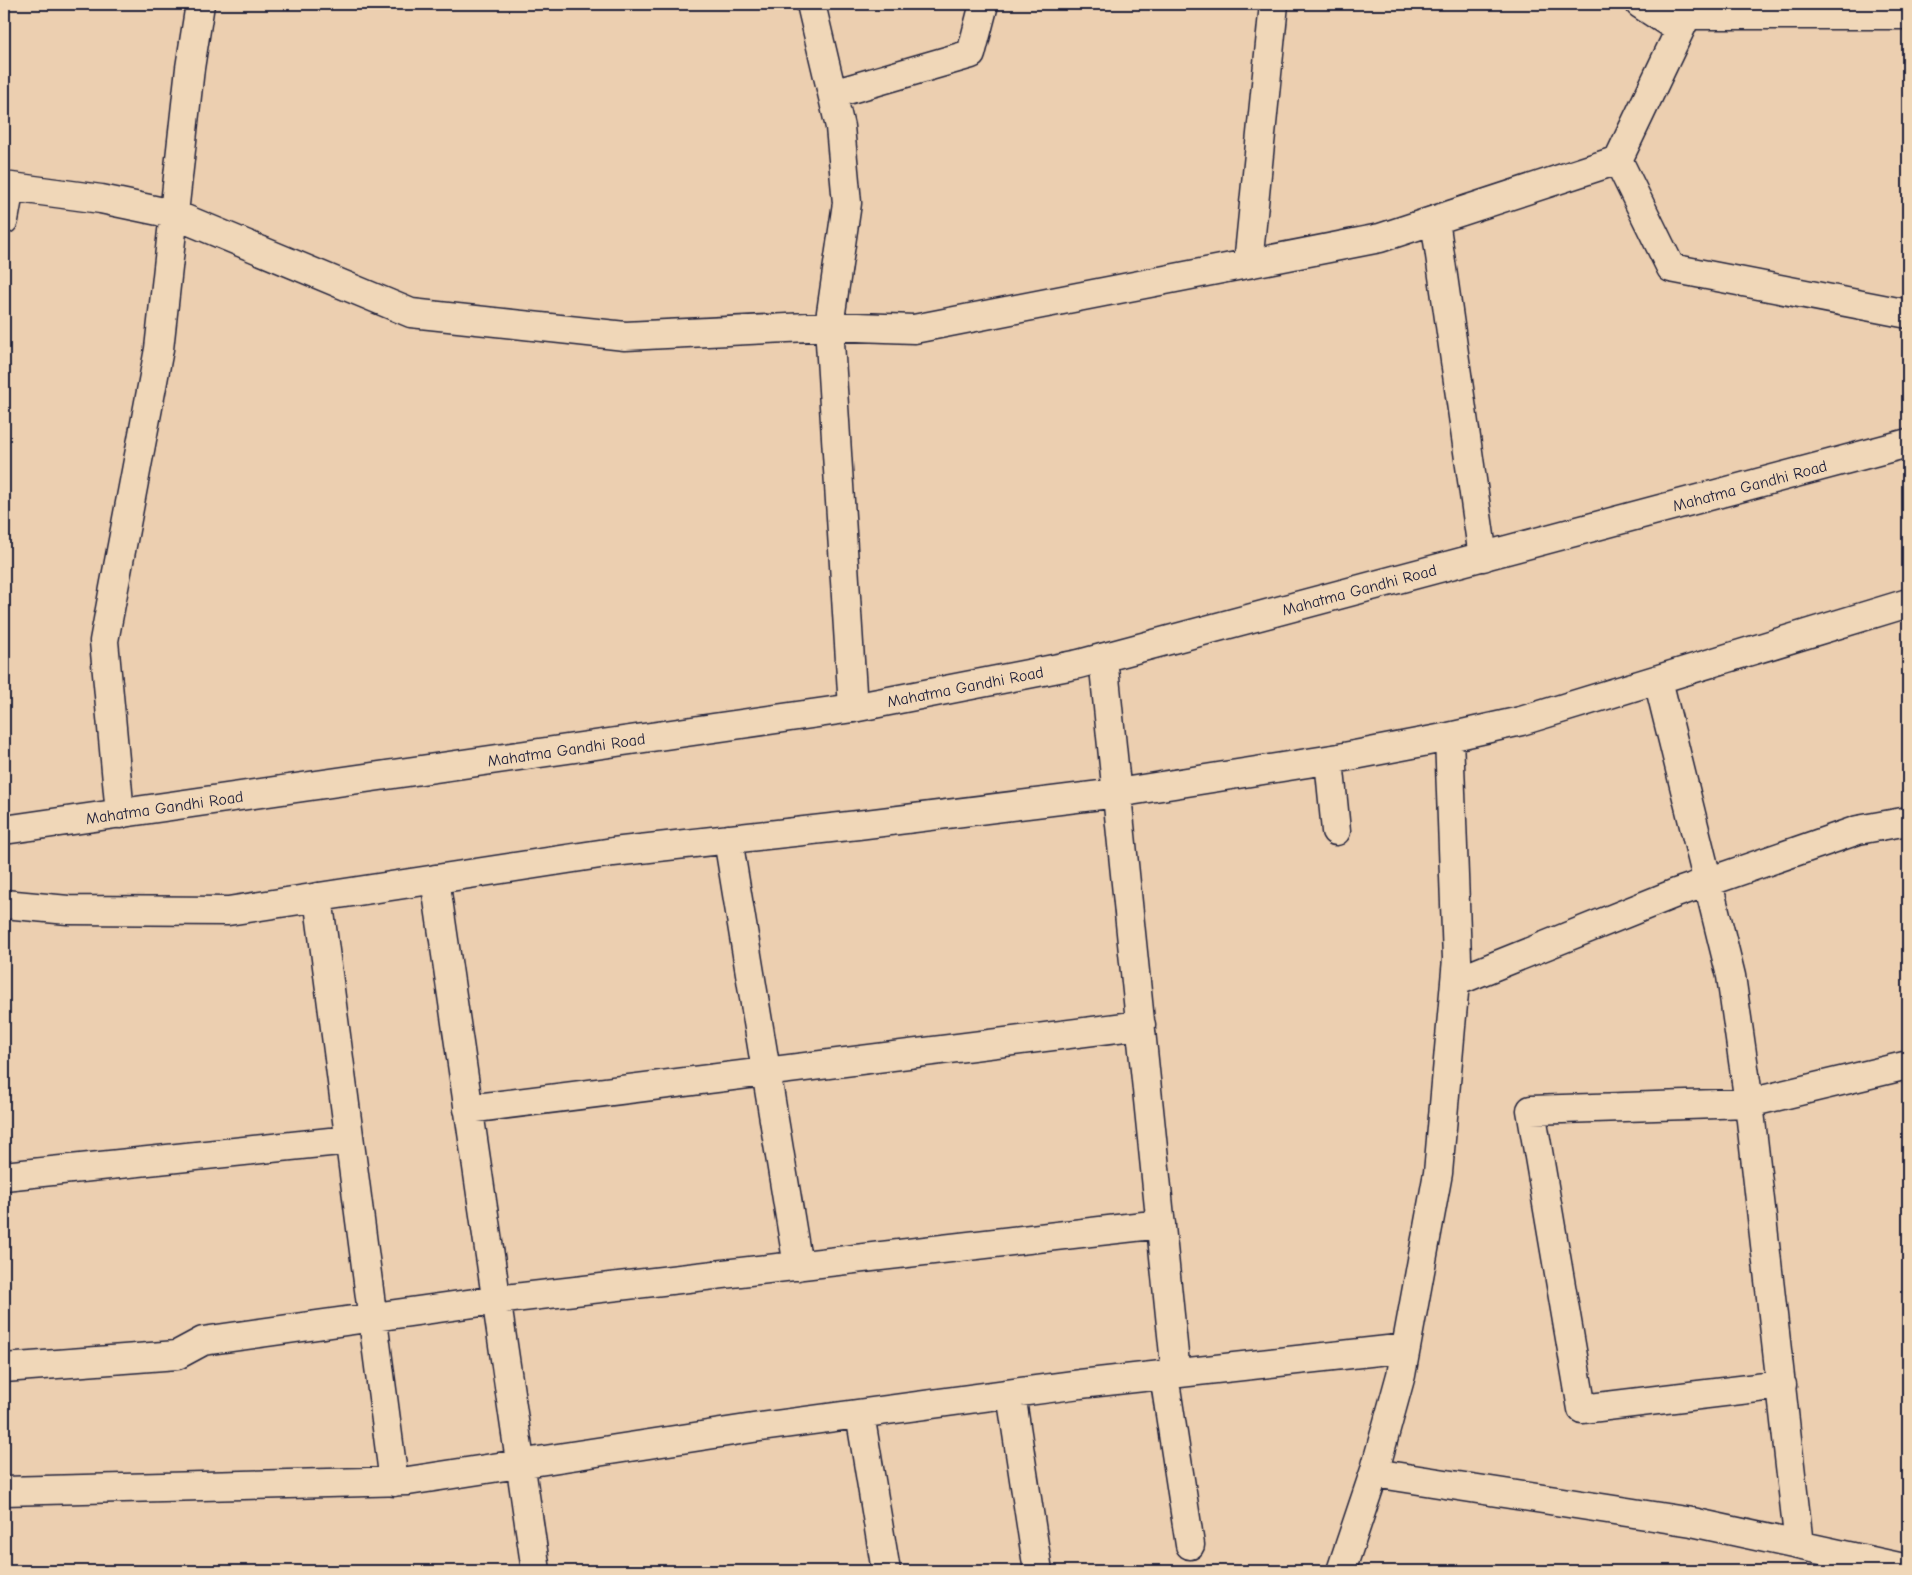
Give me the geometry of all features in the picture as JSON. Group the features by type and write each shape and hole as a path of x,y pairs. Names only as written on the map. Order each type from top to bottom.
{"street":[{"path":"120,814 104,641 159,349 190,68 200,4"},
{"path":"811,4 840,127 847,203 829,326 853,708"},
{"path":"832,94 971,54 984,4"},
{"path":"1248,264 1274,4"},
{"path":"1640,4 1680,30"},
{"path":"4,220 7,186 101,199 173,214 411,313 625,336 829,326 914,329 1380,238 1618,160 1687,15 1908,15"},
{"path":"1618,160 1671,268 1908,314"},
{"path":"1435,220 1483,557"},
{"name":"Mahatma Gandhi Road","path":"4,830 853,708 1103,658 1908,443"},
{"path":"4,904 68,910 228,911 613,852 1117,793 1329,760 1448,738 1520,721 1908,603"},
{"path":"1103,658 1161,1224 1170,1374 1190,1545"},
{"path":"1658,680 1731,976 1749,1103 1799,1545"},
{"path":"1342,1571 1374,1473 1402,1375 1438,1173 1457,959 1448,738"},
{"path":"1329,760 1336,831"},
{"path":"1455,982 1708,882 1858,830 1908,821"},
{"path":"728,839 798,1266"},
{"path":"435,880 536,1571"},
{"path":"318,897 394,1482"},
{"path":"468,1108 1141,1025"},
{"path":"1782,1385 1582,1409 1531,1110 1749,1103 1908,1065"},
{"path":"4,1176 349,1140"},
{"path":"4,1368 177,1355 202,1341 496,1300 1161,1224"},
{"path":"4,1491 408,1481 860,1414 1170,1374 1406,1348"},
{"path":"1011,1394 1038,1571"},
{"path":"860,1414 886,1571"},
{"path":"1374,1473 1692,1522 1908,1569"}]}
